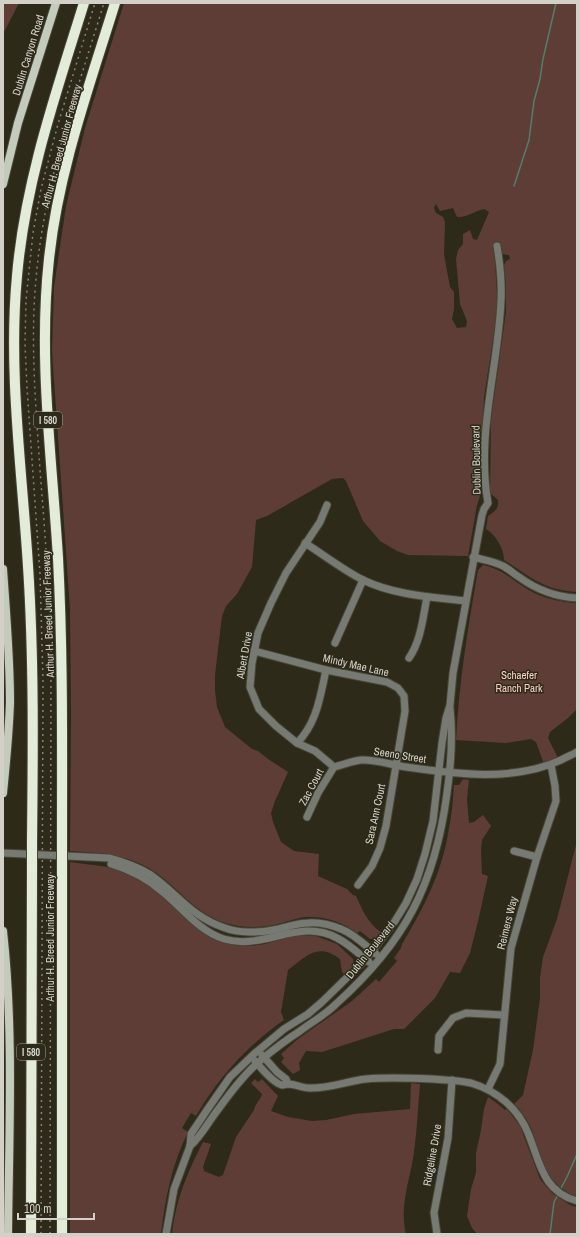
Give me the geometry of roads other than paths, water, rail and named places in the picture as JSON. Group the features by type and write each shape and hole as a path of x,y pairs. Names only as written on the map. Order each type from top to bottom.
{"highway":[{"name":"Arthur H. Breed Junior Freeway","path":"30,1234 32,639 28,558 14,364 15,297 19,254 30,189 41,145 84,3"},
{"name":"Arthur H. Breed Junior Freeway","path":"62,1234 63,702 57,551 44,365 45,301 50,250 60,193 70,150 115,3"}],"main road":[{"name":"Dublin Canyon Road","path":"3,184 18,123 56,3"},
{"path":"3,568 10,691 8,742 3,793"},
{"path":"3,931 8,977 10,1020 8,1234"}],"street":[{"name":"Dublin Boulevard","path":"166,1234 174,1189 190,1146 191,1134 207,1110 230,1078 258,1050 284,1029 308,1014 366,959 395,921 406,903 417,878 425,854 433,821 440,772 443,736 450,705 453,673 465,601 482,515 488,503 485,484 486,423 500,319 501,299 497,246"},
{"name":"Albert Drive","path":"327,505 320,522 286,573 270,603 258,633 252,662 250,687 259,709 276,726 297,743 315,751 334,767"},
{"path":"305,544 363,580 395,591 427,597 465,601"},
{"path":"474,557 493,562 504,567 534,587 543,591 560,596 577,598"},
{"path":"335,643 363,580"},
{"path":"409,658 414,652 427,597"},
{"name":"Mindy Mae Lane","path":"254,651 326,670 387,682 398,688 404,696 405,711 396,766"},
{"path":"297,743 310,726 319,703 326,670"},
{"name":"Dublin Boulevard","path":"190,1146 198,1138 235,1088 264,1058 330,1010 366,976 398,936 411,915 421,896 438,844 444,819 452,744 450,705"},
{"name":"Seeno Street","path":"334,767 360,760 376,761 396,766 440,772 517,773 551,765 577,752"},
{"name":"Reimers Way","path":"488,1089 500,1064 511,948 537,857 556,801 551,765"},
{"name":"Sara Ann Court","path":"358,885 372,866 380,848 386,826 396,766"},
{"name":"Zac Court","path":"307,817 318,793 334,767"},
{"path":"514,851 537,857"},
{"path":"3,853 102,859 109,858 123,862 150,875 194,913 206,920 227,928 258,932 271,931 298,924 320,923 343,930 381,958"},
{"path":"102,859 108,863 135,872 150,881 205,929 223,939 236,942 248,942 295,932 314,931 337,938 374,966"},
{"path":"438,1050 439,1036 453,1018 466,1013 504,1015"},
{"path":"258,1050 277,1072 286,1079 288,1084"},
{"path":"251,1057 272,1078 282,1085 288,1084 307,1088 320,1088 365,1079 414,1078 452,1080 470,1083 488,1089 503,1099 522,1121 528,1133 540,1168 547,1180 563,1195 577,1201"},
{"name":"Ridgeline Drive","path":"437,1234 434,1212 448,1138 452,1080"}],"waterway":[{"path":"514,186 529,140 534,101 556,3"},
{"path":"560,1190 577,1154"},
{"path":"550,1234 554,1202 558,1195"}],"railway":[{"path":"41,1234 43,680 40,574 25,344 26,300 33,233 41,189 58,124 95,3"},
{"path":"50,1234 51,660 48,589 34,374 34,303 40,244 54,174 72,105 104,3"}],"park label":[{"name":"Schaefer Ranch Park","path":"519,681"}]}
